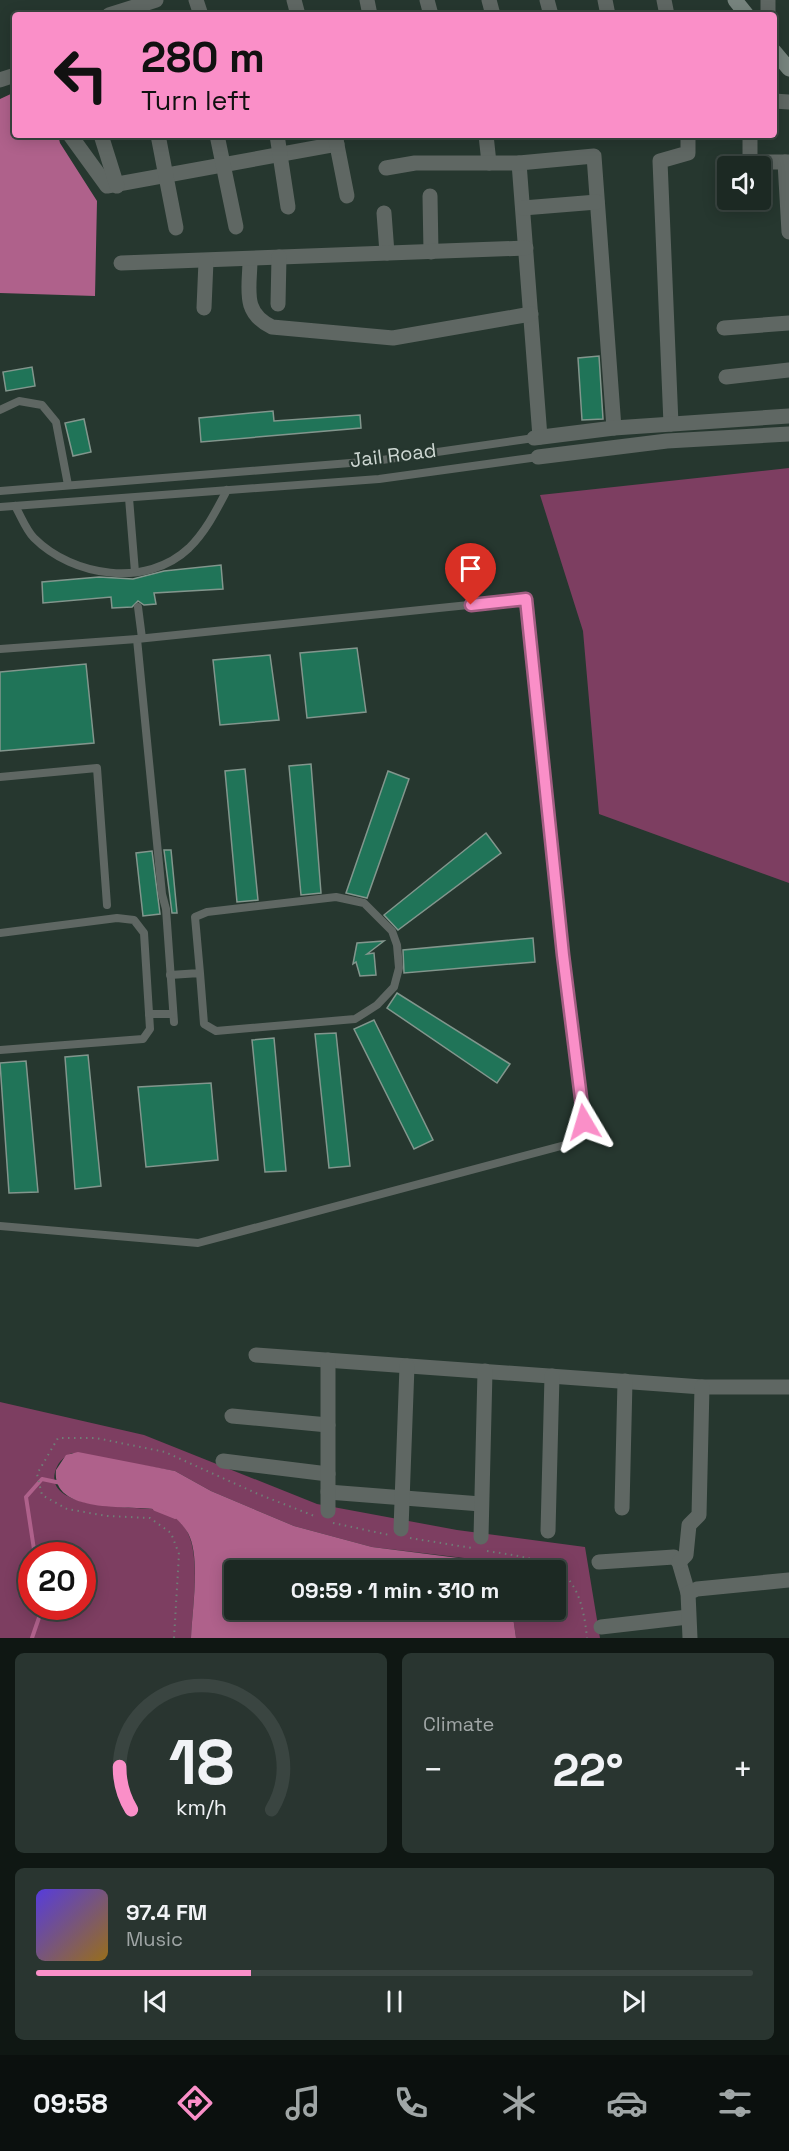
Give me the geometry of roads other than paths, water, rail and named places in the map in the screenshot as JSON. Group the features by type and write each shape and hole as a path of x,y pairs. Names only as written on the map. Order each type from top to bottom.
{"main road":[{"path":"735,0 745,12"},
{"path":"777,55 789,69"}],"street":[{"path":"118,12 156,0"},
{"path":"72,138 107,186 223,165 336,140 347,196"},
{"path":"103,138 117,186"},
{"path":"159,138 176,228"},
{"path":"218,138 236,227"},
{"path":"278,138 288,207"},
{"path":"486,138 489,163"},
{"path":"670,424 660,161 688,153 688,138"},
{"path":"750,138 750,162 787,162 789,232"},
{"path":"386,168 423,163 519,163 594,156 614,428"},
{"path":"519,163 531,314 537,438 614,428 789,416"},
{"path":"430,196 431,252"},
{"path":"523,208 597,202"},
{"path":"384,213 387,253"},
{"path":"121,263 526,248"},
{"path":"278,303 279,257"},
{"path":"250,259 249,304 255,317 272,327 393,338 531,314"},
{"path":"204,308 206,261"},
{"path":"724,328 789,323"},
{"path":"726,377 789,370"},
{"name":"Jail Road","path":"538,457 667,441 789,434"},
{"path":"256,1355 702,1387 789,1387"},
{"path":"328,1360 328,1511"},
{"path":"399,1534 407,1366"},
{"path":"481,1537 485,1371"},
{"path":"548,1531 552,1376"},
{"path":"622,1508 625,1381"},
{"path":"679,1562 686,1555 689,1525 699,1515 702,1387"},
{"path":"232,1416 328,1425"},
{"path":"223,1461 328,1474"},
{"path":"328,1492 482,1504"},
{"path":"600,1562 674,1557 679,1562 688,1593 690,1638"},
{"path":"688,1593 697,1588 789,1580"},
{"path":"601,1627 688,1617"}],"lane":[{"path":"0,410 20,401 42,405 56,422 68,485"},
{"path":"0,491 375,461 537,438"},
{"name":"Jail Road","path":"0,507 379,479 538,457"},
{"path":"15,506 33,537 62,558 96,572 135,572 160,566 188,549 209,525 227,490"},
{"path":"129,498 135,572"},
{"path":"0,649 140,639 526,599 563,955 584,1122 579,1136 565,1145 198,1242 0,1226"},
{"path":"138,607 162,894 166,909 173,1018 149,1014"},
{"path":"0,777 97,768 107,905"},
{"path":"336,897 364,903 392,931 397,945 399,968 394,987 377,1005 355,1019 216,1031 204,1024 200,973 195,917 207,912 336,897"},
{"path":"0,933 117,918 134,920 144,933 150,1029 143,1039 0,1050"},
{"path":"170,975 200,973"}],"waterway":[{"path":"33,1542 26,1497 42,1479 61,1483"},
{"path":"155,1509 175,1517"},
{"path":"32,1638 38,1620"}]}
